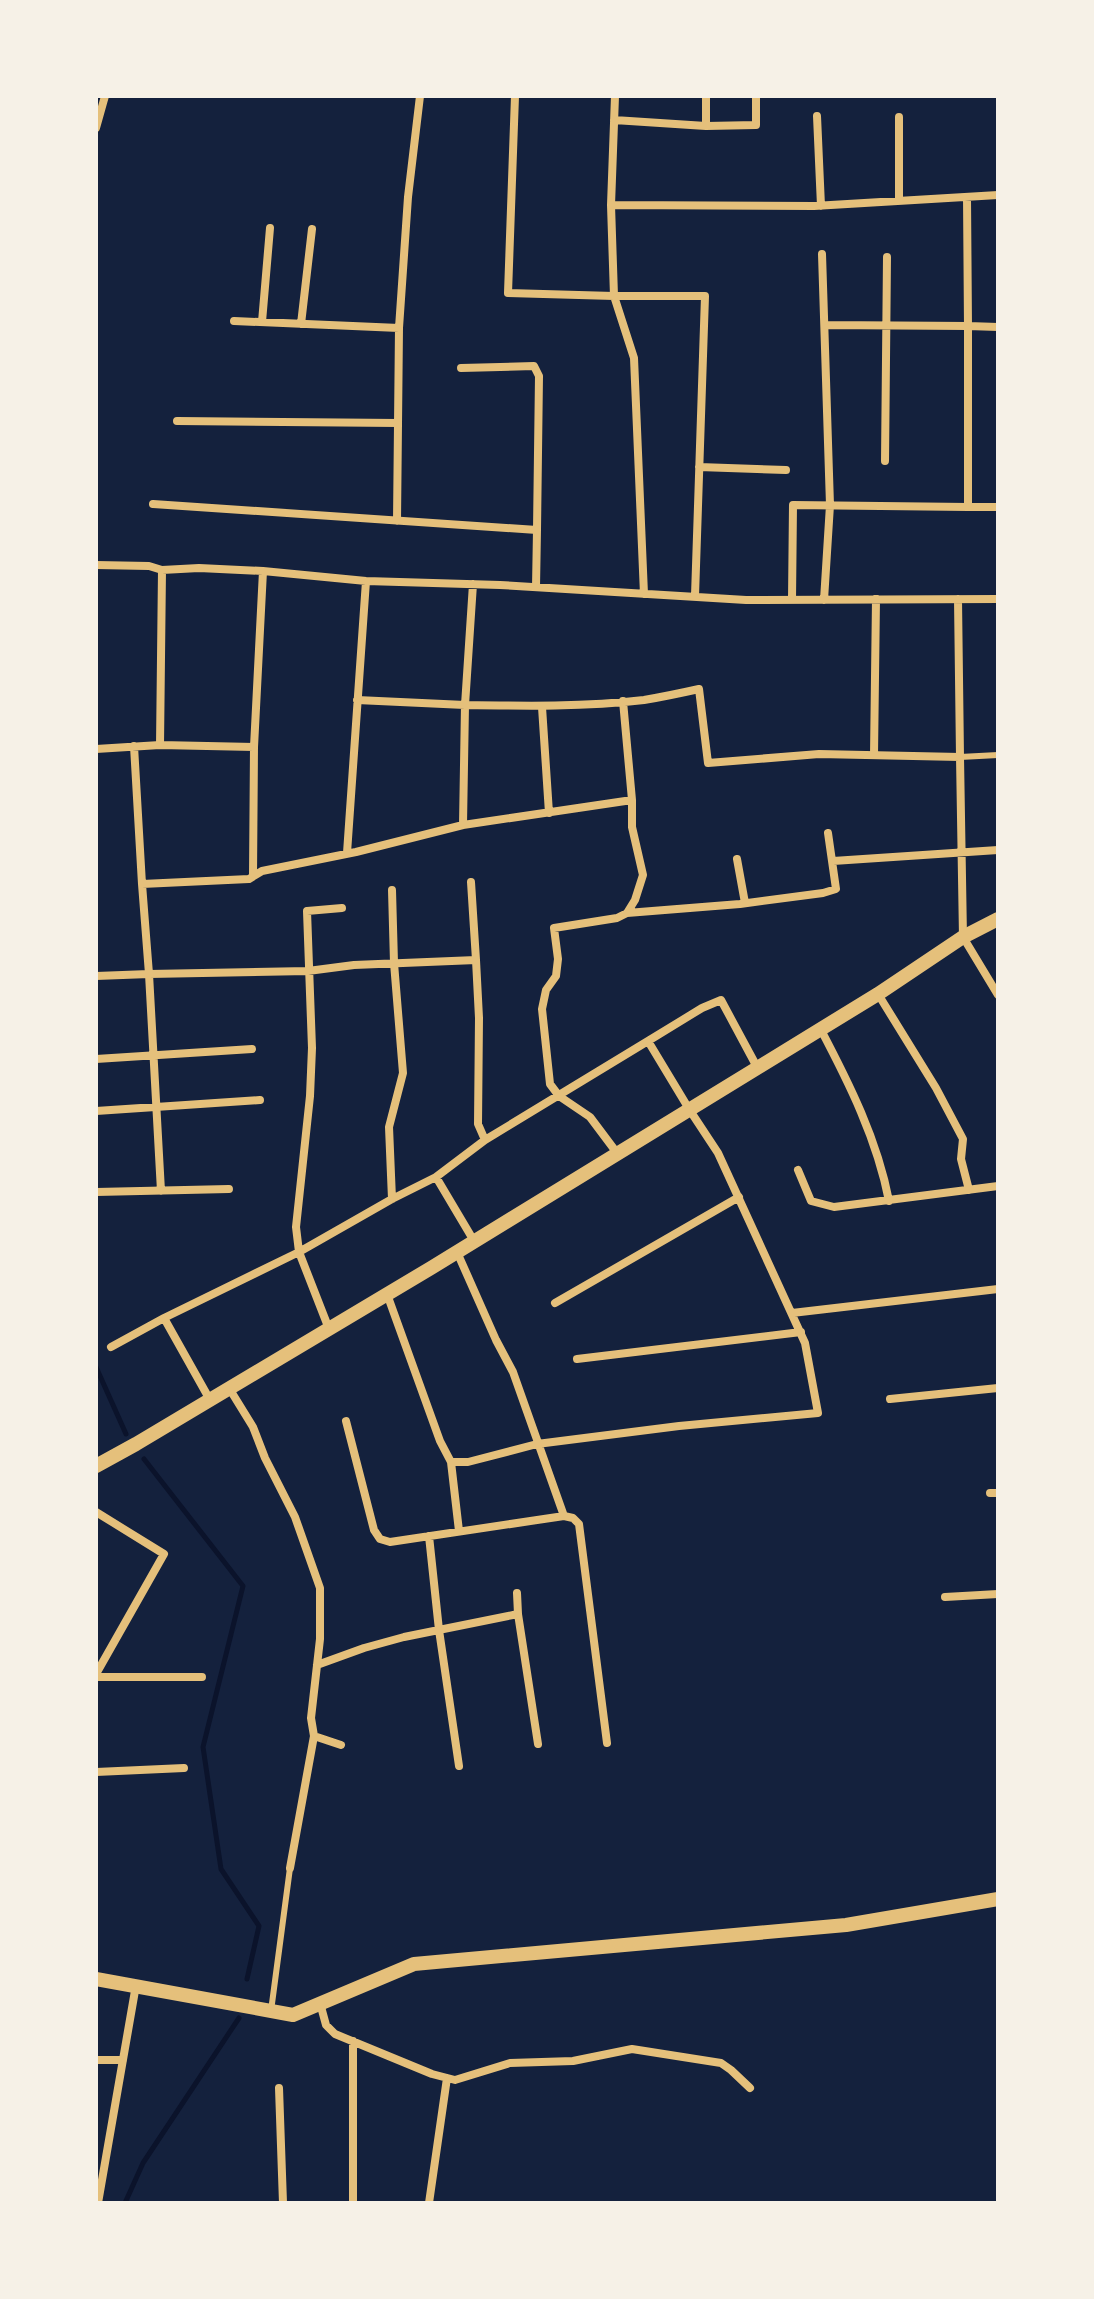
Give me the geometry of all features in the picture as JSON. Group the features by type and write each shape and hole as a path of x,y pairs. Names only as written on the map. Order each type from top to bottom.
{"street":[{"path":"96,128 105,96"},
{"path":"397,521 399,328 408,197 420,96"},
{"path":"515,96 508,293 705,296 695,596"},
{"path":"615,96 611,205 614,296 634,358 644,594"},
{"path":"706,96 706,126"},
{"path":"614,120 706,126 756,125 756,96"},
{"path":"817,116 821,206"},
{"path":"899,117 899,201"},
{"path":"611,205 821,206 998,195"},
{"path":"967,197 968,507"},
{"path":"262,322 270,228"},
{"path":"301,324 312,229"},
{"path":"822,254 830,505 824,600"},
{"path":"885,461 887,257"},
{"path":"234,321 399,328"},
{"path":"825,325 998,327"},
{"path":"461,368 534,366 539,376 536,587"},
{"path":"177,421 398,423"},
{"path":"699,467 786,470"},
{"path":"153,504 537,530"},
{"path":"792,600 793,505 998,507"},
{"path":"96,565 149,566 162,570 263,571 366,581 792,600 998,599"},
{"path":"160,745 162,570"},
{"path":"253,876 254,747 263,571"},
{"path":"347,853 366,581"},
{"path":"463,825 465,705 473,584"},
{"path":"874,755 876,599"},
{"path":"958,599 963,937 998,995"},
{"path":"357,700 542,707 644,700 699,689 708,763 819,754 960,757"},
{"path":"623,701 632,827 643,875 627,913"},
{"path":"542,707 549,813"},
{"path":"96,749 160,745 254,747"},
{"path":"134,746 161,1191"},
{"path":"142,884 249,879 262,871 463,825 632,800"},
{"path":"617,1153 590,1117 559,1096 550,1084 542,1009 546,990 556,976 558,959 554,928 617,918 627,913 745,903 836,889 828,833"},
{"path":"833,861 998,850"},
{"path":"737,859 745,903"},
{"path":"471,882 479,1018 478,1124 485,1140"},
{"path":"392,890 403,1073 389,1127 392,1199"},
{"path":"329,1329 299,1252 296,1227 312,1048 307,911 342,908"},
{"path":"96,1466 457,1252 878,994 963,937 998,919"},
{"path":"96,976 308,971 354,965 476,960"},
{"path":"878,994 936,1088 963,1139 961,1159 969,1190"},
{"path":"111,1347 299,1252 436,1177 485,1140 702,1008 721,1000 757,1067"},
{"path":"820,1028 842,1069 870,1134 882,1166 889,1201"},
{"path":"451,1462 468,1462 537,1444 818,1413 801,1332 718,1153 648,1041"},
{"path":"96,1059 252,1049"},
{"path":"96,1111 260,1100"},
{"path":"798,1170 811,1201 834,1207 998,1186"},
{"path":"436,1177 474,1241"},
{"path":"96,1192 229,1189"},
{"path":"555,1303 739,1197"},
{"path":"457,1252 513,1372 564,1516"},
{"path":"792,1313 998,1289"},
{"path":"387,1294 440,1441 451,1462 459,1531"},
{"path":"164,1318 210,1400"},
{"path":"577,1359 801,1332"},
{"path":"229,1388 253,1427 295,1517 320,1588 320,1639 311,1718 314,1736 290,1868"},
{"path":"890,1399 998,1388"},
{"path":"346,1421 374,1530 380,1539 390,1542 564,1516 573,1518 579,1524 607,1743"},
{"path":"96,1512 164,1554 96,1675 202,1677"},
{"path":"429,1536 459,1766"},
{"path":"517,1593 538,1744"},
{"path":"945,1597 998,1594"},
{"path":"317,1665 364,1648 518,1614"},
{"path":"314,1736 341,1745"},
{"path":"96,1772 184,1768"},
{"path":"96,1979 293,2015 414,1964 846,1925 998,1899"},
{"path":"98,2203 136,1985"},
{"path":"320,2003 326,2025 335,2034 432,2074 455,2080 510,2063 573,2061 632,2049 721,2063 750,2088"},
{"path":"353,2041 353,2203"},
{"path":"96,2060 123,2060"},
{"path":"429,2203 447,2078"},
{"path":"279,2088 283,2203"}],"lane":[{"path":"960,757 998,755"},
{"path":"271,2011 290,1868"}],"waterway":[{"path":"96,1367 126,1434"},
{"path":"144,1459 243,1586 203,1747 221,1869 259,1926 247,1979"},
{"path":"125,2203 143,2163 239,2018"}]}
